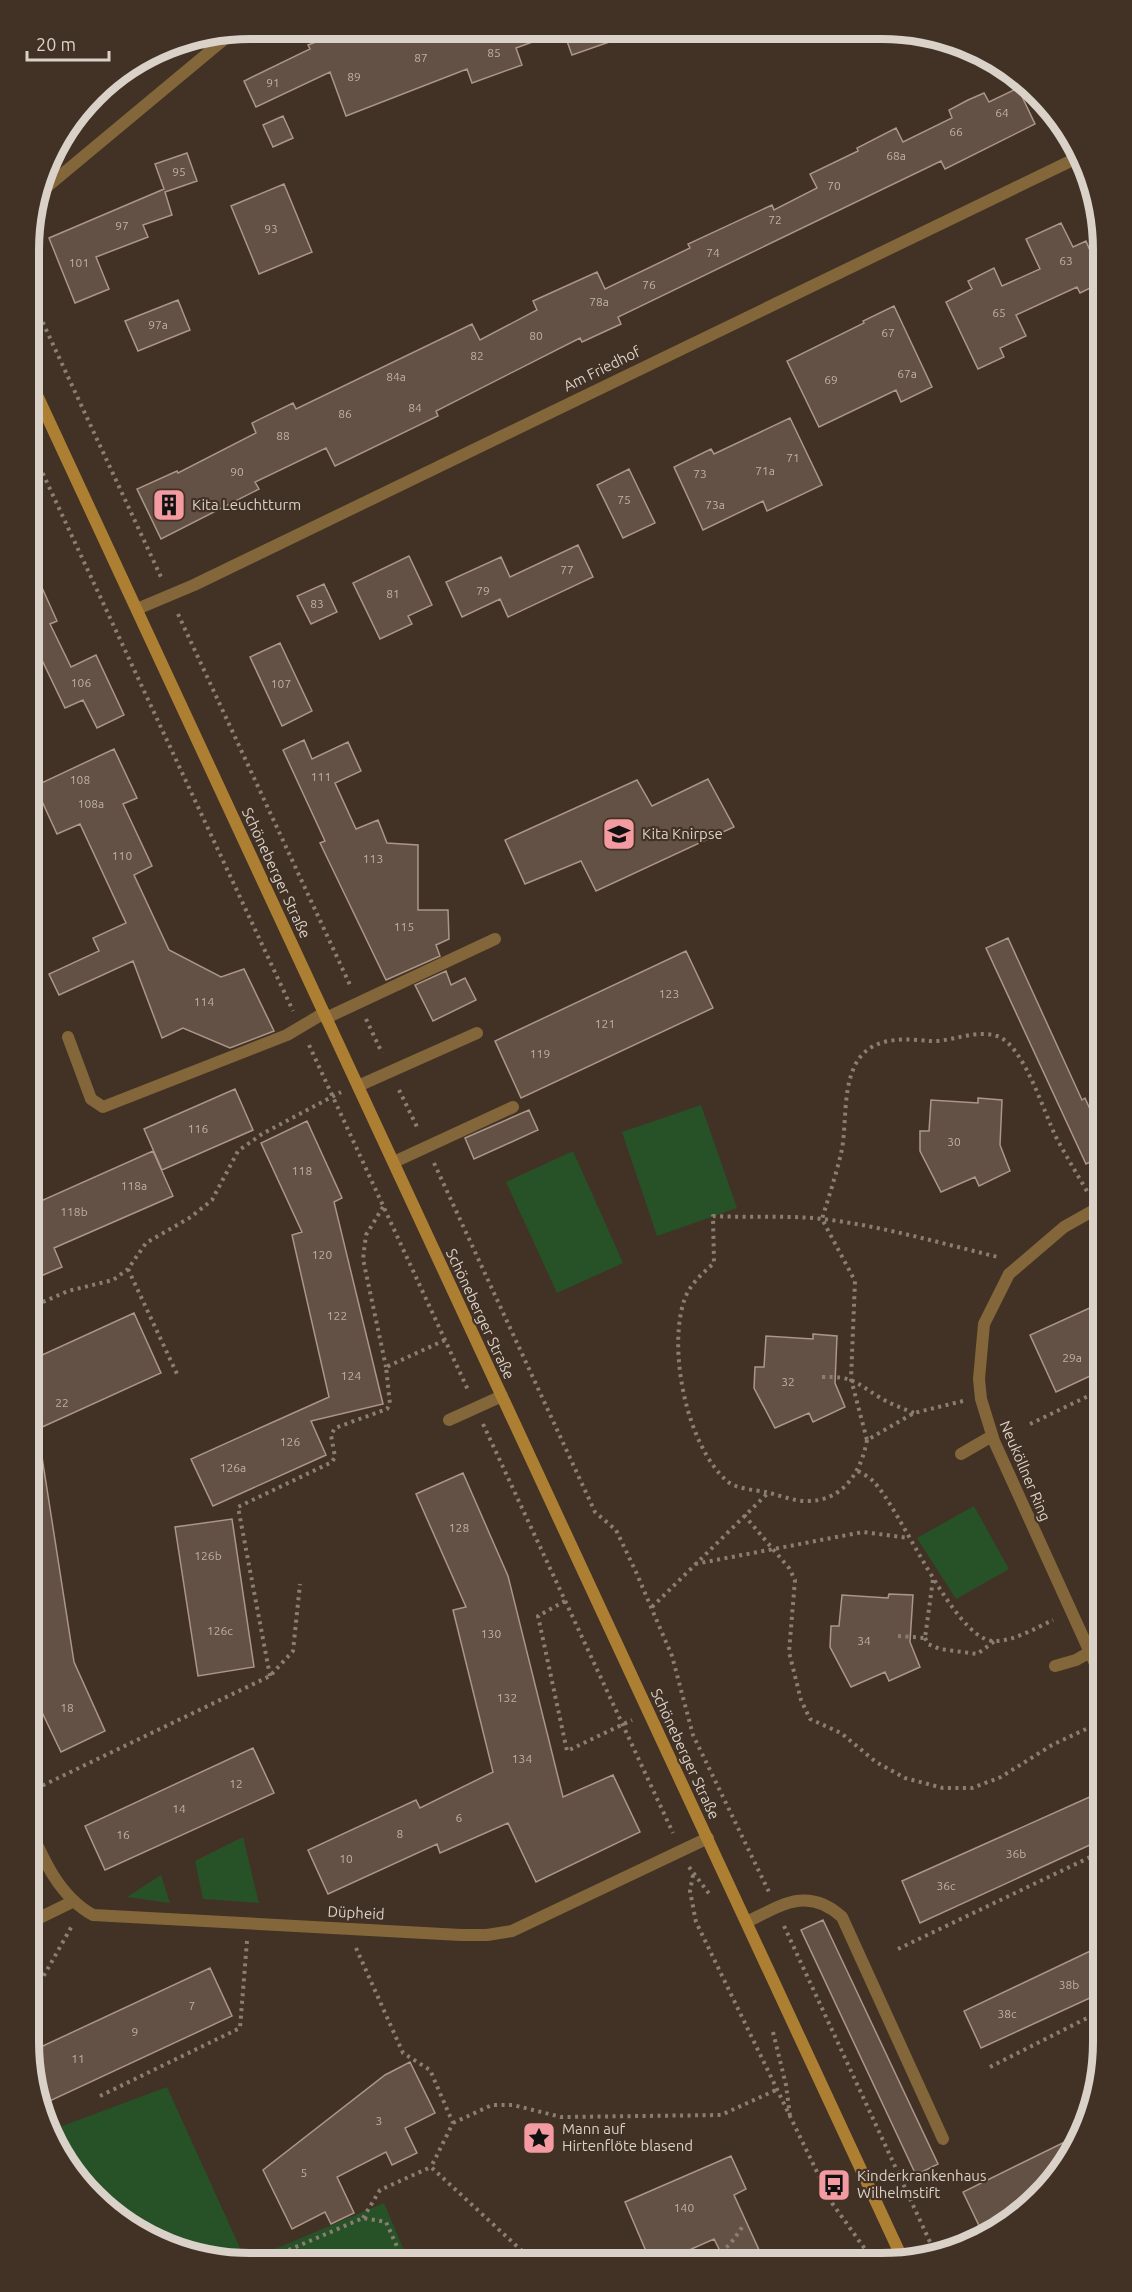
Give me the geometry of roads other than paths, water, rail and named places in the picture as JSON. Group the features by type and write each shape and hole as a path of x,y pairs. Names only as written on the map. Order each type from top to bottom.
{"street":[{"path":"49,185 222,41"},
{"name":"Am Friedhof","path":"137,609 1073,160"},
{"name":"Schöneberger Straße","path":"39,399 900,2252"},
{"path":"68,1037 91,1099 103,1107 358,1003 495,939"},
{"path":"358,1085 477,1033"},
{"path":"394,1162 513,1107"},
{"name":"Neuköllner Ring","path":"1093,1211 1064,1227 1010,1274 984,1324 981,1399 992,1436 1093,1659"},
{"path":"449,1420 502,1396"},
{"path":"961,1454 992,1436"},
{"path":"1055,1666 1076,1660 1090,1652"},
{"name":"Düpheid","path":"78,1905 106,1917 487,1935 512,1931 708,1838"},
{"path":"39,1848 61,1888 78,1905 39,1919"},
{"path":"747,1922 776,1907 796,1901 822,1902 842,1917 943,2139"}],"place":[{"name":"Kita Leuchtturm","path":"169,505"},
{"name":"Kita Knirpse","path":"619,834"},
{"name":"Mann auf Hirtenflöte blasend","path":"539,2138"},
{"name":"Kinderkrankenhaus Wilhelmstift","path":"834,2185"}]}
